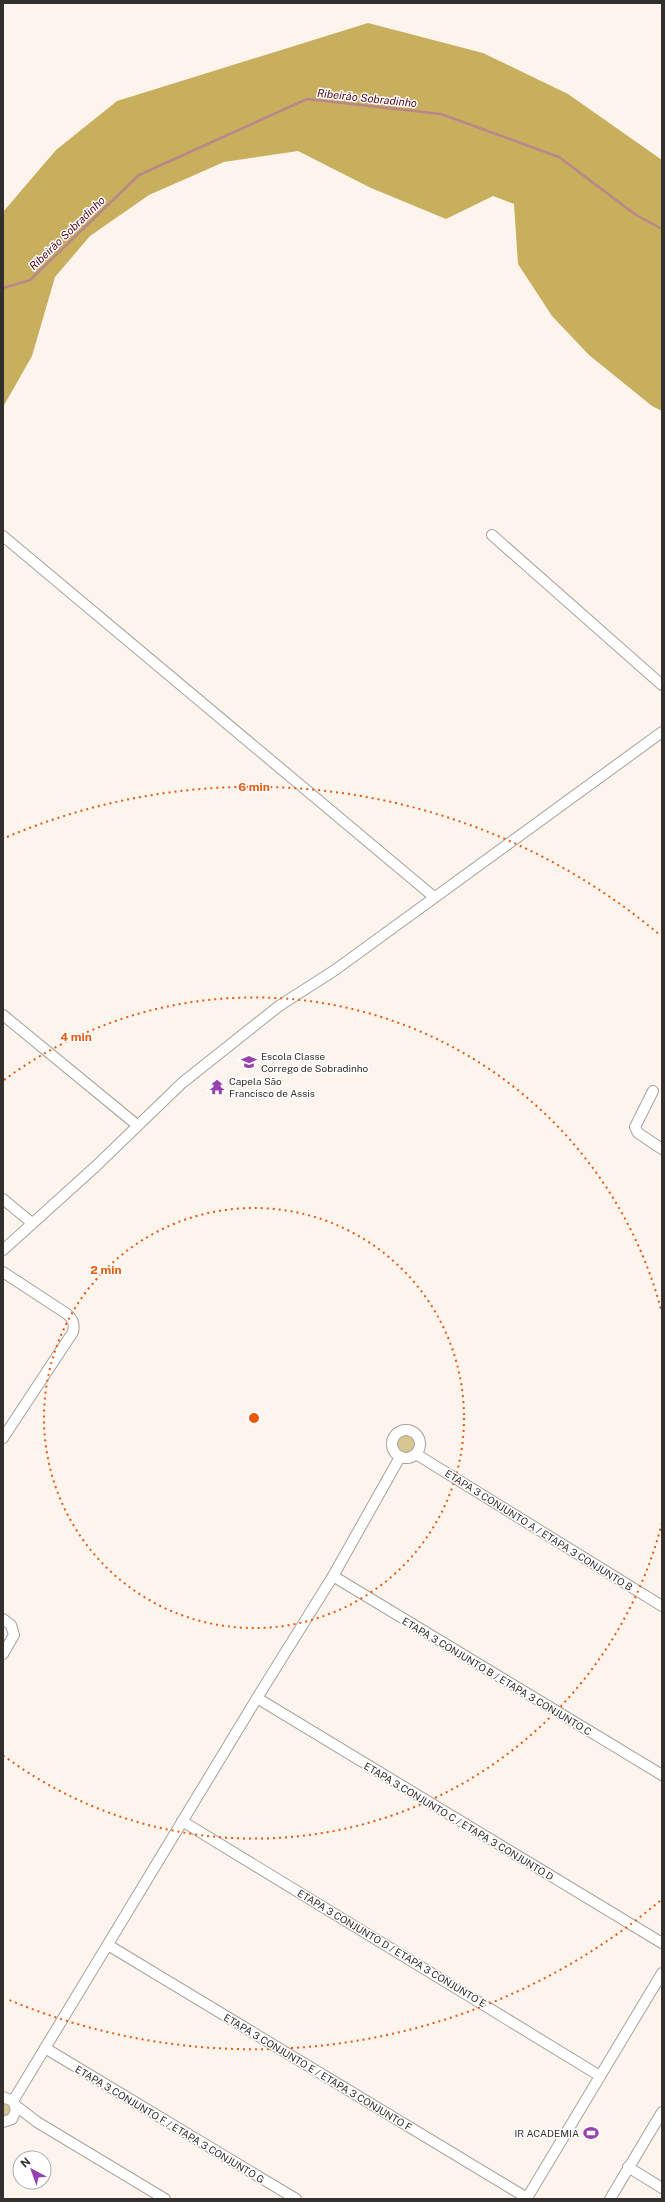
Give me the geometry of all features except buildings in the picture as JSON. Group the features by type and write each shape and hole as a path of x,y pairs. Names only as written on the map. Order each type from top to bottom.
{"street":[{"path":"492,535 662,685"},
{"path":"3,536 434,897"},
{"path":"3,1250 95,1167 137,1125 210,1059 279,1006 335,970 662,732"},
{"path":"3,1015 137,1125"},
{"path":"652,1091 635,1127 638,1133 662,1149"},
{"path":"3,1199 32,1223"},
{"path":"3,1272 67,1314 71,1318 74,1327 73,1332 3,1438"},
{"path":"406,1429 416,1433 420,1438 419,1450 416,1454 411,1457 400,1457 393,1449 392,1443 396,1433 406,1429"},
{"name":"ETAPA 3 CONJUNTO A / ETAPA 3 CONJUNTO B","path":"416,1454 662,1606"},
{"path":"8,2121 16,2110 14,2103 45,2048 257,1698 333,1576 400,1457"},
{"name":"ETAPA 3 CONJUNTO B / ETAPA 3 CONJUNTO C","path":"333,1576 662,1775"},
{"path":"3,1619 11,1625 14,1635 3,1654"},
{"name":"ETAPA 3 CONJUNTO C / ETAPA 3 CONJUNTO D","path":"257,1698 662,1943"},
{"name":"ETAPA 3 CONJUNTO D / ETAPA 3 CONJUNTO E","path":"182,1821 600,2076"},
{"name":"ETAPA 3 CONJUNTO E / ETAPA 3 CONJUNTO F","path":"108,1945 528,2198"},
{"path":"528,2198 662,1973"},
{"name":"ETAPA 3 CONJUNTO F / ETAPA 3 CONJUNTO G","path":"45,2048 296,2199"},
{"path":"3,2097 14,2103 37,2122 165,2199"},
{"path":"610,2199 662,2112"},
{"path":"8,2121 37,2122"},
{"path":"628,2167 662,2188"}],"shaded area":[{"path":"368,23 483,53 568,94 662,160 662,411 652,406 589,355 552,316 518,264 514,204 493,196 446,219 371,188 298,151 224,162 149,195 90,236 55,277 32,356 3,407 3,212 56,150 117,101"},
{"path":"406,1432 414,1436 418,1444 414,1452 406,1456 398,1452 394,1444 398,1436"},
{"path":"3,2101 10,2105 12,2112 3,2120"}],"waterway":[{"name":"Ribeirão Sobradinho","path":"3,288 30,280 139,175 307,99 441,114 559,157 636,215 662,229"}],"place":[{"name":"Escola Classe Corrego de Sobradinho","path":"249,1062"},
{"name":"Capela São Francisco de Assis","path":"217,1087"},
{"name":"IR ACADEMIA","path":"591,2133"}]}
